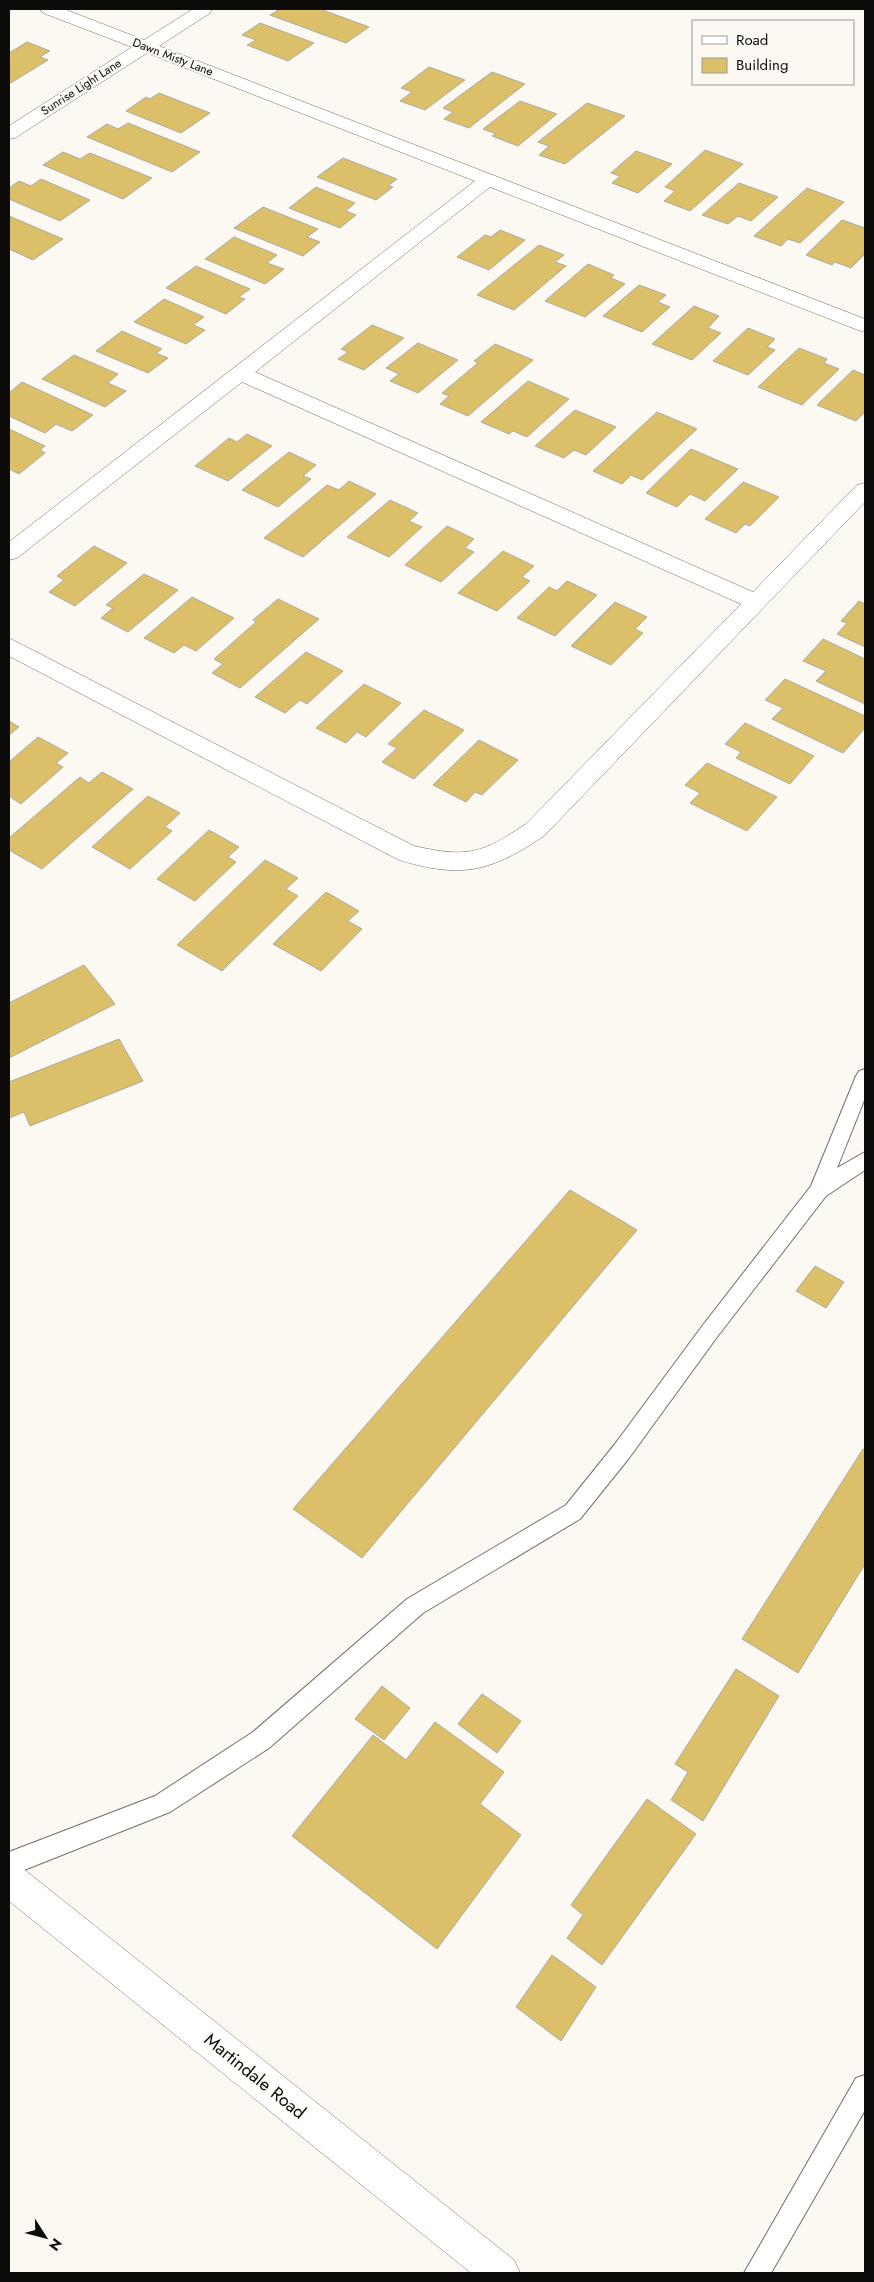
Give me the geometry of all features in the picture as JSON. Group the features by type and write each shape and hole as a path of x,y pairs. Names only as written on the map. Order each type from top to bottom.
{"street":[{"name":"Dawn Misty Lane","path":"49,9 865,326"},
{"name":"Sunrise Light Lane","path":"9,134 204,9"},
{"path":"9,554 488,180"},
{"path":"240,373 756,602"},
{"path":"9,646 408,854 442,861 470,862 508,848 535,830 865,490"},
{"name":"Martindale Road","path":"9,1879 501,2273"}],"lane":[{"path":"9,1864 162,1804 261,1740 415,1606 573,1512 622,1452 710,1330 819,1190 865,1076"},
{"path":"819,1190 865,1160"},
{"path":"757,2273 865,2087"}],"building":[{"path":"280,9 320,9 369,27 346,43 270,15"},
{"path":"260,23 314,43 288,61 247,45 256,40 242,35"},
{"path":"27,42 50,51 40,57 48,60 9,84 9,53"},
{"path":"429,67 465,80 425,110 400,101 412,92 401,88"},
{"path":"492,72 525,84 469,128 444,119 453,112 443,108"},
{"path":"159,93 210,113 181,133 126,111 146,97 150,99"},
{"path":"520,101 557,114 518,146 492,136 496,134 483,129"},
{"path":"587,103 625,116 565,164 539,155 549,146 538,142"},
{"path":"128,123 200,152 172,172 87,137 107,124 118,129"},
{"path":"705,150 743,164 690,211 664,201 675,191 665,187"},
{"path":"636,151 672,164 638,193 612,183 620,176 611,173"},
{"path":"63,152 80,159 90,153 152,178 123,199 43,165"},
{"path":"343,158 397,179 388,186 393,187 376,200 317,177"},
{"path":"41,179 90,200 60,221 9,199 9,188 19,181 31,186"},
{"path":"739,183 778,197 751,221 738,216 728,224 702,215"},
{"path":"316,187 355,203 346,211 356,215 340,228 289,208"},
{"path":"807,188 844,202 800,243 788,239 781,246 754,236"},
{"path":"263,207 318,229 307,237 320,242 303,256 234,228"},
{"path":"9,216 63,239 33,260 9,249"},
{"path":"842,220 865,228 865,254 851,268 835,262 832,265 806,255"},
{"path":"500,230 525,240 489,270 457,257 485,235 491,237"},
{"path":"234,237 277,255 267,263 284,269 265,284 205,259"},
{"path":"539,245 564,255 555,262 566,266 514,310 477,295"},
{"path":"588,264 614,275 611,278 625,284 585,317 545,301"},
{"path":"196,266 250,289 239,297 245,299 226,314 166,288"},
{"path":"639,285 666,295 658,302 670,307 642,332 603,316"},
{"path":"164,299 204,317 193,325 205,330 186,344 134,322"},
{"path":"694,306 719,316 708,328 721,333 692,360 652,344"},
{"path":"372,325 404,338 364,370 338,359 348,352 341,349"},
{"path":"748,328 775,339 767,347 775,350 748,375 713,361"},
{"path":"122,331 162,349 156,353 168,358 148,373 96,351"},
{"path":"418,343 458,360 418,393 390,381 399,374 386,368"},
{"path":"495,344 533,360 468,416 440,404 449,396 442,393 478,363 474,361"},
{"path":"799,348 827,359 824,363 839,369 802,405 758,387"},
{"path":"74,355 118,374 108,383 126,391 105,407 42,379"},
{"path":"853,370 865,375 865,412 856,421 817,405"},
{"path":"528,381 569,399 527,437 513,431 509,434 481,422"},
{"path":"22,382 93,415 72,431 56,424 45,433 9,416 9,393"},
{"path":"575,410 616,427 586,455 574,450 564,458 535,446"},
{"path":"657,412 697,429 642,480 631,475 622,484 593,471"},
{"path":"9,429 45,446 40,450 45,453 19,474 9,469"},
{"path":"247,434 272,446 228,481 195,466 229,438 237,442"},
{"path":"691,449 738,469 705,501 690,494 677,507 646,493"},
{"path":"289,452 316,465 303,476 311,479 278,507 242,490"},
{"path":"349,481 376,494 303,557 264,538 327,485 339,490"},
{"path":"743,482 779,497 750,526 745,524 736,533 705,519"},
{"path":"390,500 418,513 409,521 422,527 389,557 347,537"},
{"path":"447,526 474,539 465,548 474,552 441,582 405,565"},
{"path":"94,546 127,563 75,606 49,592 64,580 57,576"},
{"path":"503,551 534,566 522,577 530,581 497,611 458,593"},
{"path":"144,574 178,590 128,632 101,618 113,608 106,605"},
{"path":"567,581 597,595 555,636 517,618 549,587 557,591"},
{"path":"192,597 234,618 196,651 184,645 174,653 144,638"},
{"path":"278,599 319,619 240,688 212,673 223,664 214,659 256,622 253,620"},
{"path":"859,601 865,604 865,647 837,634 847,623 841,621"},
{"path":"615,602 647,617 635,629 643,633 611,665 571,646"},
{"path":"823,639 865,659 865,704 816,681 826,671 803,661"},
{"path":"306,652 343,671 307,704 300,700 285,713 255,697"},
{"path":"785,679 865,716 865,728 843,753 772,719 783,708 765,700"},
{"path":"364,684 401,703 366,737 357,732 346,743 316,728"},
{"path":"424,710 464,730 414,779 382,762 397,748 388,744"},
{"path":"9,721 19,727 9,735"},
{"path":"745,723 814,756 790,784 736,758 741,752 725,744"},
{"path":"38,737 68,753 56,763 63,767 21,804 9,796 9,762"},
{"path":"479,740 518,760 482,795 475,792 466,802 433,785"},
{"path":"707,763 777,797 747,831 690,803 700,793 685,785"},
{"path":"102,772 133,789 42,869 9,850 9,838 80,777 89,783"},
{"path":"148,796 180,813 165,827 172,831 130,869 92,847"},
{"path":"209,830 239,847 228,857 236,862 195,901 157,879"},
{"path":"265,860 298,878 286,889 298,896 222,971 177,945"},
{"path":"326,892 359,911 348,921 362,929 321,971 273,944"},
{"path":"84,965 115,1004 9,1058 9,1003"},
{"path":"119,1039 143,1081 30,1126 24,1112 9,1118 9,1082"},
{"path":"570,1190 637,1230 362,1558 293,1509"},
{"path":"815,1266 844,1282 826,1308 796,1291"},
{"path":"863,1449 865,1450 865,1564 798,1673 742,1639"},
{"path":"736,1669 779,1696 703,1821 671,1800 688,1772 675,1764"},
{"path":"382,1686 410,1708 384,1740 355,1719"},
{"path":"482,1694 521,1721 497,1753 458,1724"},
{"path":"435,1722 504,1772 480,1804 521,1835 437,1949 292,1836 373,1735 406,1760"},
{"path":"647,1799 696,1834 602,1965 567,1938 583,1915 571,1905"},
{"path":"552,1955 596,1987 561,2041 516,2007"}]}
